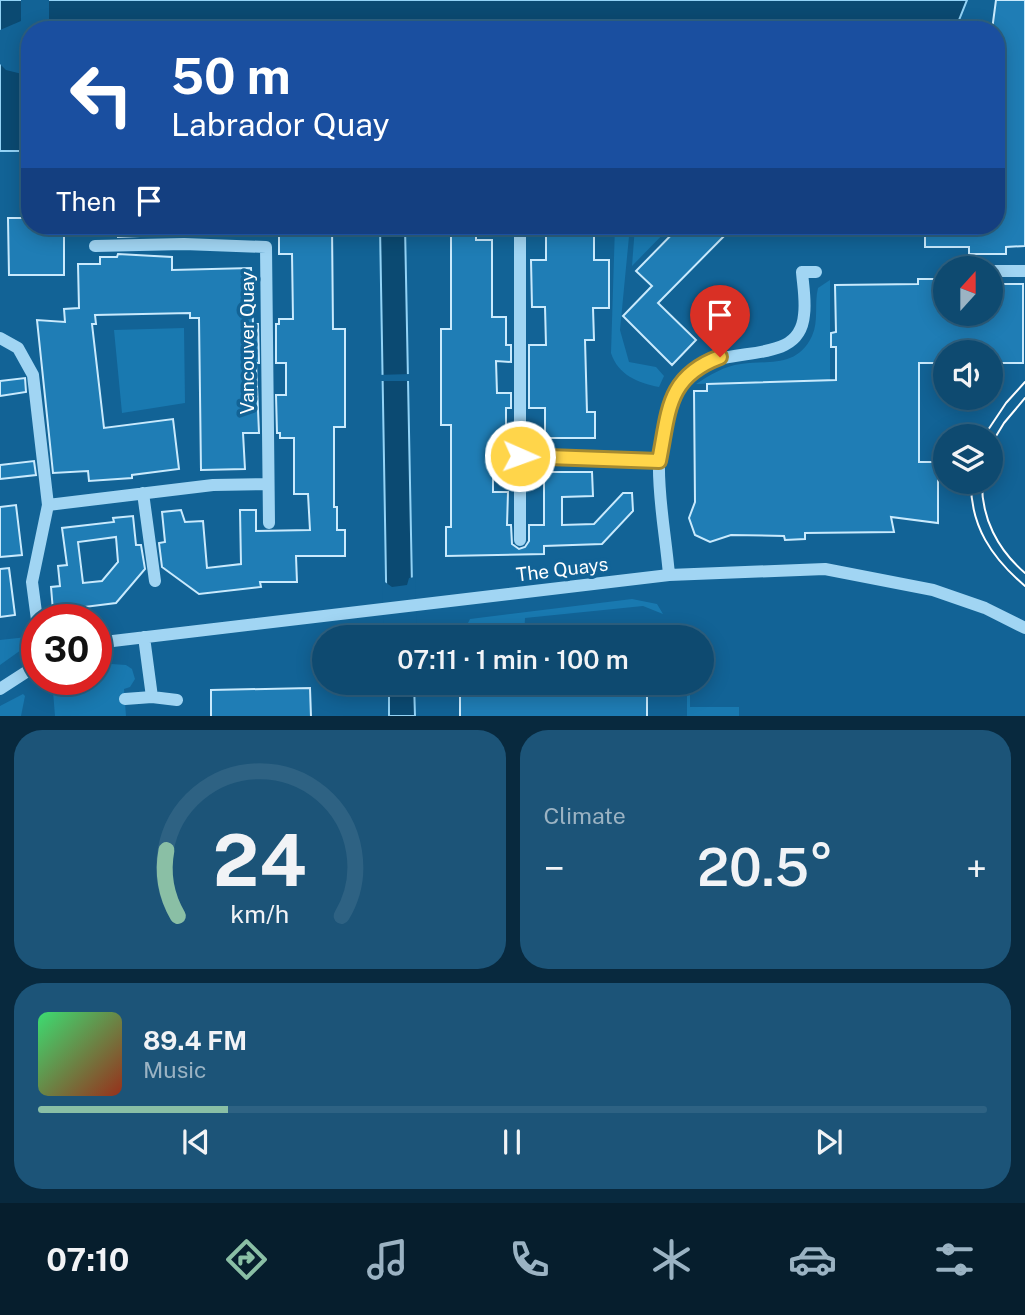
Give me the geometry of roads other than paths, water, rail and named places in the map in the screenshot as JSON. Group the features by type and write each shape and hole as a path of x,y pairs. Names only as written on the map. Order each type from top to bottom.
{"street":[{"path":"520,235 520,540"},
{"name":"Vancouver Quay","path":"95,246 184,244 266,247 269,523"},
{"path":"668,575 659,461 671,405 681,380 705,362 720,357 778,350 799,332 804,316 802,272 816,271"},
{"path":"1003,271 1025,271"},
{"path":"0,338 18,348 33,375 48,505 32,582 35,604"},
{"path":"520,456 659,461"},
{"path":"48,505 144,493 268,484"},
{"path":"144,493 155,581"},
{"name":"The Quays","path":"112,641 668,575 825,569 922,587 985,608 1025,628"},
{"path":"144,637 152,696"},
{"path":"0,679 20,674"},
{"path":"0,689 20,674"},
{"path":"125,699 152,696 177,700"}],"tram line":[{"path":"992,424 1025,382"},
{"path":"1003,425 1025,398"},
{"path":"972,494 974,512 985,540 1002,564 1025,586"},
{"path":"982,494 988,520 999,544 1025,573"}]}
